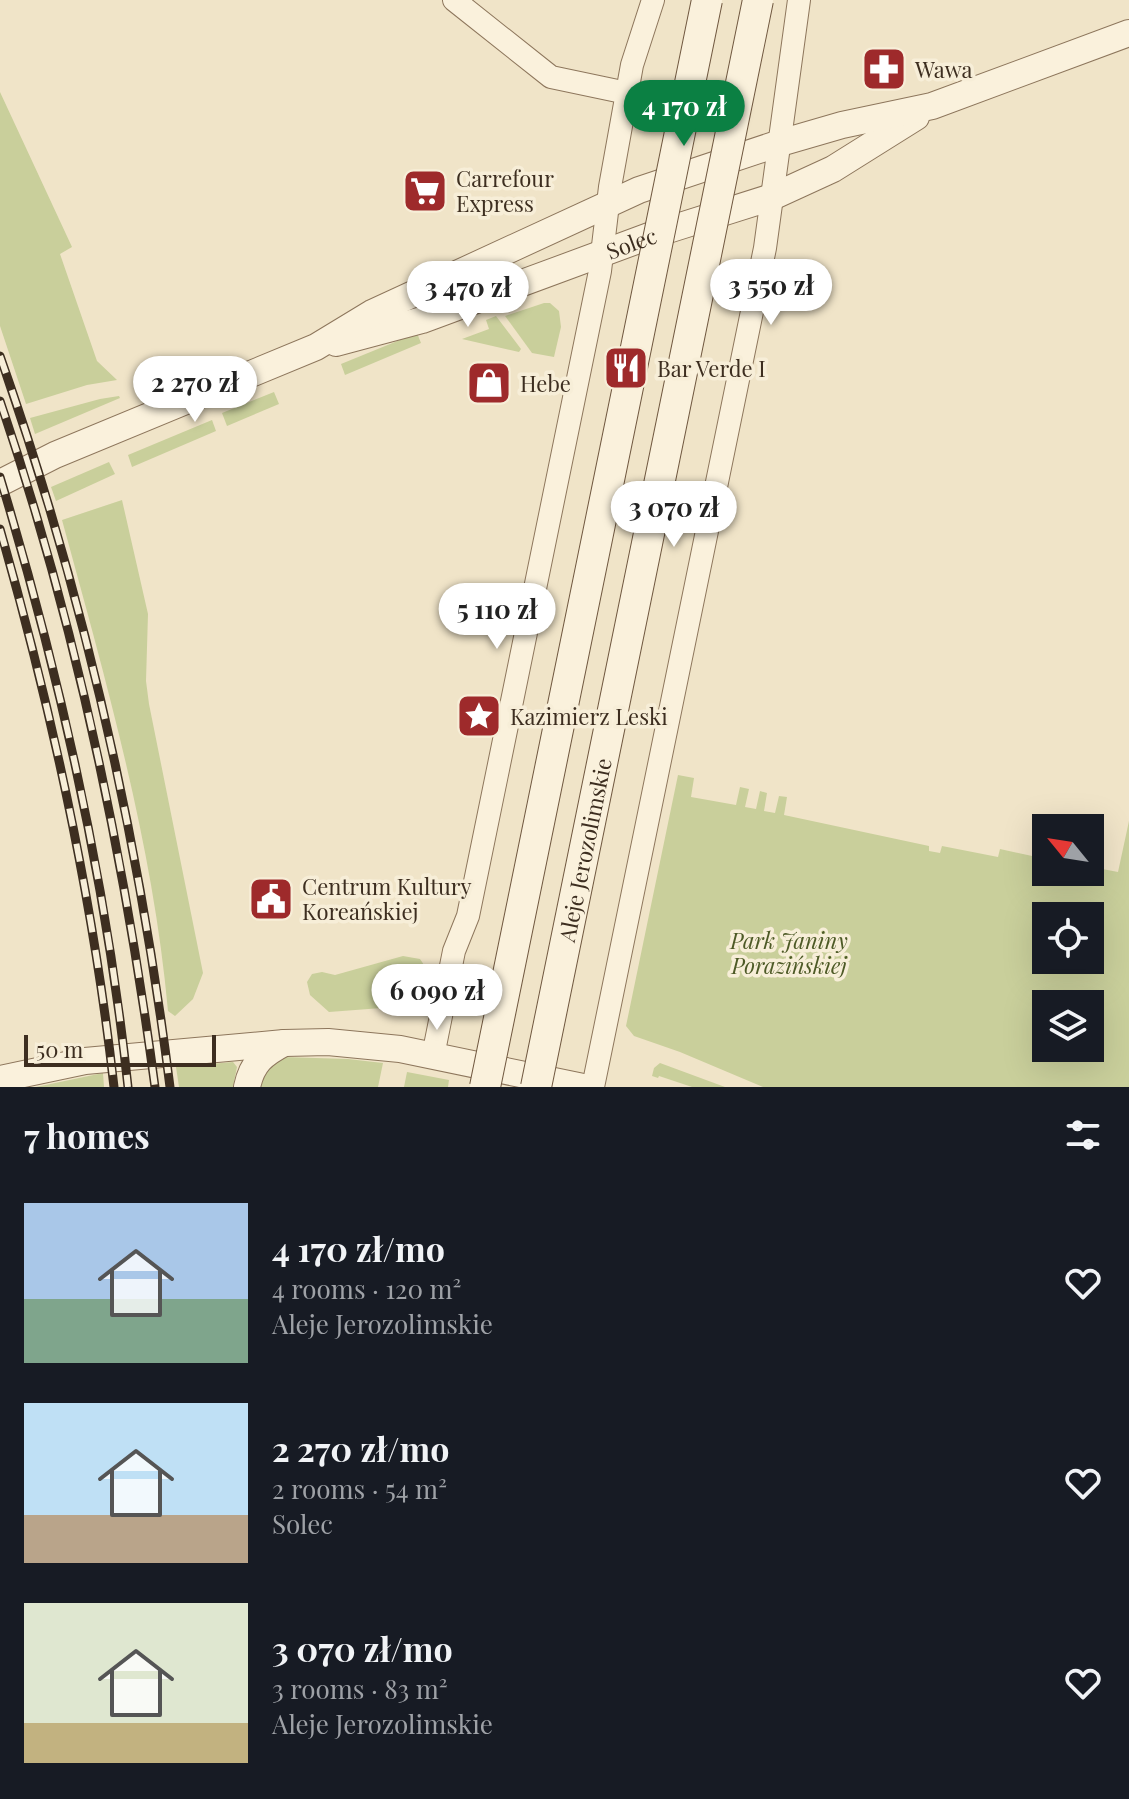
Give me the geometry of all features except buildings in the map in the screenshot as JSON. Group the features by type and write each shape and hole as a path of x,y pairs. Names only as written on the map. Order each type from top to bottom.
{"main road":[{"path":"485,1087 707,0"},
{"name":"Aleje Jerozolimskie","path":"536,1087 758,0"}],"street":[{"path":"454,0 551,77 627,93"},
{"path":"433,1056 454,951 468,916 602,252 632,65 653,0"},
{"path":"593,1087 765,248 799,0"},
{"name":"Solec","path":"0,483 55,455 316,347 372,313 652,185 842,125 932,106 1129,33"},
{"name":"Solec","path":"316,347 422,320 602,252 772,197 833,169 932,106"},
{"name":"Solec","path":"0,466 55,455"},
{"path":"247,1087 251,1070 259,1059 284,1043"},
{"path":"0,1079 85,1061 284,1043 363,1044 583,1087"}],"green space":[{"path":"0,92 72,247 60,254 97,361 117,380 87,385 26,404 0,326"},
{"path":"550,303 559,311 561,327 554,357 532,353 505,316"},
{"path":"496,316 521,349 519,352 462,339 489,329 486,320"},
{"path":"417,333 421,343 345,375 341,364"},
{"path":"274,392 279,404 227,426 222,413"},
{"path":"120,398 35,434 30,418"},
{"path":"212,420 216,431 132,467 128,455"},
{"path":"109,462 115,474 56,501 51,487"},
{"path":"122,500 148,614 146,681 149,704 203,973 193,999 175,1016 168,1011 151,886 126,763 62,520"},
{"name":"Park Janiny Porazińskiej","path":"678,775 694,778 691,797 736,805 740,787 749,789 745,807 756,809 760,791 767,793 764,811 775,813 779,796 787,797 784,815 929,846 929,851 940,853 942,846 998,857 1000,849 1032,856 1032,886 1104,886 1104,869 1118,872 1129,821 1129,1087 763,1087 634,1036 626,1026"},
{"path":"403,956 420,959 425,969 425,980 423,988 395,1007 329,1012 310,995 307,982 312,974 322,972 335,975"},
{"path":"283,1057 383,1063 378,1087 257,1087 259,1075"},
{"path":"233,1062 237,1067 233,1087 179,1087 176,1067"},
{"path":"660,1063 725,1087 692,1087 652,1076 654,1068"},
{"path":"407,1072 449,1080 448,1087 404,1087"},
{"path":"103,1073 104,1087 36,1087"}],"railway":[{"path":"0,356 57,535 104,717 142,901 170,1087"},
{"path":"0,401 52,570 94,741 128,913 155,1087"},
{"path":"0,477 61,703 94,855 128,1087"},
{"path":"0,529 37,666 69,805 95,946 114,1087"}],"place":[{"name":"Wawa","path":"884,69"},
{"name":"Carrefour Express","path":"425,191"},
{"name":"Bar Verde I","path":"626,368"},
{"name":"Hebe","path":"489,383"},
{"name":"Kazimierz Leski","path":"479,716"},
{"name":"Centrum Kultury Koreańskiej","path":"271,899"}]}
